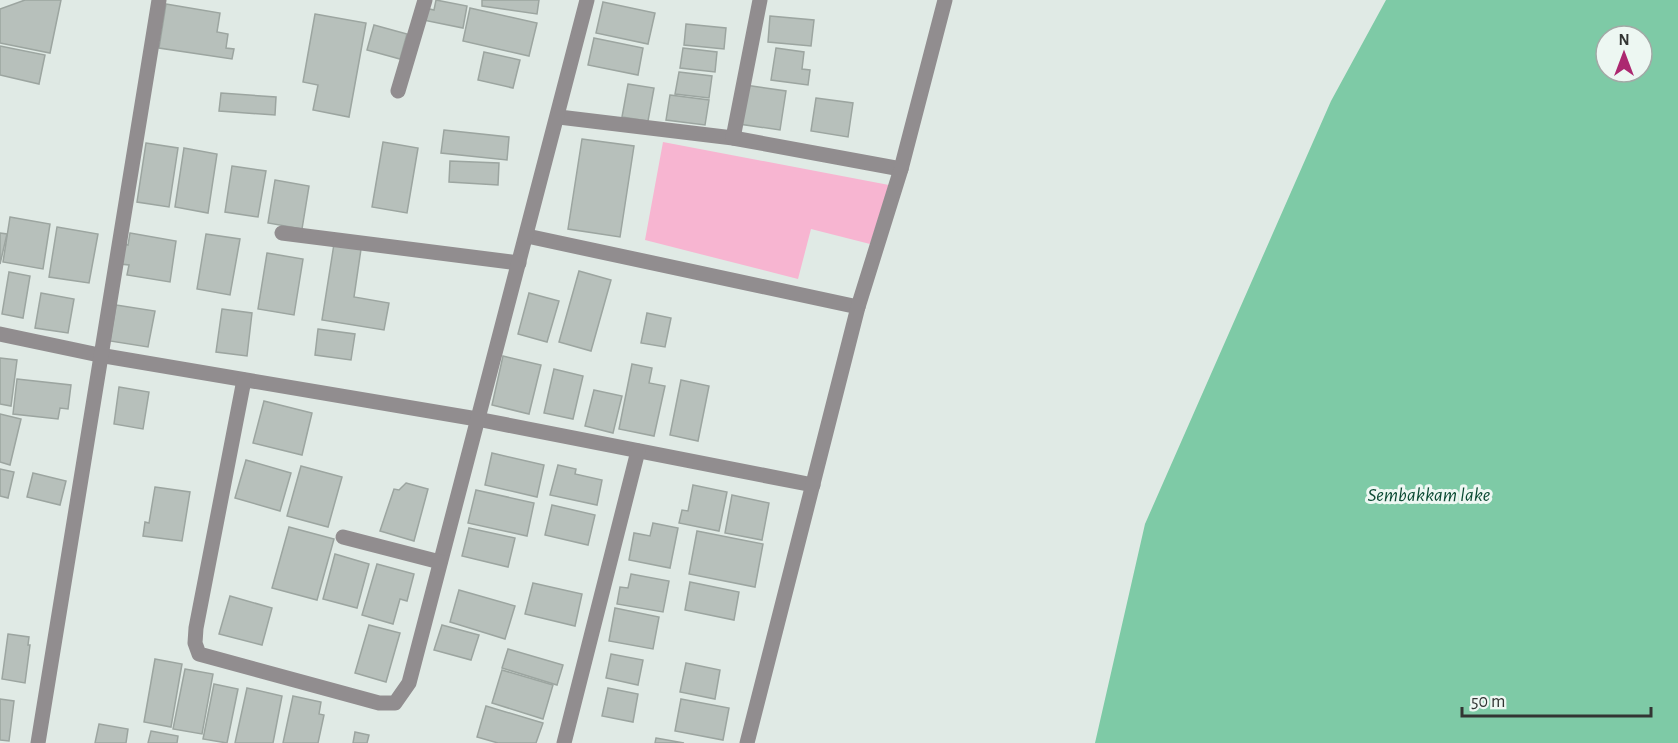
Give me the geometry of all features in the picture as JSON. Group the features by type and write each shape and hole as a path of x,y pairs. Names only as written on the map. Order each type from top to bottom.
{"street":[{"path":"38,743 99,355 159,0"},
{"path":"398,91 424,0"},
{"path":"244,380 196,628 195,643 199,654 379,704 395,703 409,683 477,419 559,117 587,0"},
{"path":"733,138 760,0"},
{"path":"747,743 858,307 901,169 945,0"},
{"path":"559,117 733,138 901,169"},
{"path":"282,233 519,263"},
{"path":"527,237 858,307"},
{"path":"0,334 99,355 477,419 813,485"},
{"path":"564,743 638,451"},
{"path":"344,537 440,562"}],"shaded area":[{"path":"663,142 889,185 870,244 811,229 798,279 645,240"}],"water":[{"name":"Sembakkam lake","path":"1386,0 1678,0 1678,743 1095,743 1145,524 1331,101"}],"building":[{"path":"25,0 61,0 50,53 0,43 0,9"},
{"path":"436,0 467,6 463,28 423,20 425,8 434,10"},
{"path":"482,0 539,0 537,14 482,6"},
{"path":"603,2 655,13 648,44 596,33"},
{"path":"166,4 220,13 217,32 228,34 226,48 234,49 232,59 159,48"},
{"path":"470,8 537,23 529,56 463,41"},
{"path":"315,14 366,23 349,117 313,110 318,85 303,82"},
{"path":"770,16 814,20 811,46 768,42"},
{"path":"686,24 726,28 724,49 684,45"},
{"path":"374,25 407,34 400,59 367,50"},
{"path":"594,38 643,48 638,75 588,65"},
{"path":"0,46 45,55 39,84 0,75"},
{"path":"683,48 717,52 715,72 680,68"},
{"path":"776,48 804,52 802,69 810,70 808,85 771,80"},
{"path":"484,52 520,60 513,88 478,80"},
{"path":"679,72 712,76 709,98 675,94"},
{"path":"628,84 654,88 648,121 622,117"},
{"path":"745,85 786,91 780,130 739,124"},
{"path":"221,93 276,97 275,115 219,111"},
{"path":"670,95 709,100 705,125 666,120"},
{"path":"816,98 853,103 848,137 811,131"},
{"path":"444,130 509,137 507,160 441,153"},
{"path":"582,139 634,146 620,237 568,229"},
{"path":"383,142 418,148 407,213 372,207"},
{"path":"146,143 178,148 169,207 137,202"},
{"path":"184,148 217,154 208,213 175,207"},
{"path":"450,161 499,163 498,185 449,182"},
{"path":"232,166 266,171 258,217 225,212"},
{"path":"275,180 309,186 302,229 268,223"},
{"path":"10,217 50,224 43,269 3,262"},
{"path":"57,227 98,234 89,283 49,277"},
{"path":"0,233 7,234 0,264"},
{"path":"130,233 176,241 170,282 127,275 129,265 120,264 123,244 128,245"},
{"path":"206,234 240,239 230,295 197,289"},
{"path":"334,244 361,249 354,297 389,303 384,330 322,320"},
{"path":"267,253 303,259 294,315 258,309"},
{"path":"579,271 611,280 591,351 559,342"},
{"path":"9,272 30,276 23,318 2,314"},
{"path":"41,293 74,299 68,333 35,328"},
{"path":"529,293 559,301 547,342 518,334"},
{"path":"116,305 155,311 148,347 110,341"},
{"path":"222,309 252,313 247,356 216,352"},
{"path":"647,313 671,318 665,347 641,343"},
{"path":"318,329 355,334 351,360 315,355"},
{"path":"503,356 541,365 529,414 492,405"},
{"path":"0,358 17,360 11,406 0,404"},
{"path":"632,364 652,368 649,383 665,386 654,436 619,429"},
{"path":"554,369 583,376 573,419 544,413"},
{"path":"17,379 71,385 68,409 60,408 58,419 13,414"},
{"path":"681,380 709,386 698,441 670,435"},
{"path":"119,387 149,392 143,429 114,424"},
{"path":"594,390 622,396 613,433 585,426"},
{"path":"264,401 312,413 302,455 253,443"},
{"path":"0,414 21,419 10,465 0,462"},
{"path":"492,453 544,465 537,497 485,485"},
{"path":"246,460 291,473 280,511 235,498"},
{"path":"558,465 576,469 575,474 602,480 597,505 550,495"},
{"path":"301,466 342,477 328,527 287,516"},
{"path":"0,469 14,472 8,498 0,496"},
{"path":"33,473 66,481 60,505 27,497"},
{"path":"406,483 428,489 414,541 380,531 394,489 399,490"},
{"path":"693,485 727,492 719,531 679,523 682,510 688,511"},
{"path":"155,487 190,492 182,541 143,536 145,522 149,523"},
{"path":"476,490 534,503 527,536 468,523"},
{"path":"732,495 769,503 762,540 725,533"},
{"path":"552,505 595,515 588,545 545,535"},
{"path":"653,523 678,528 670,568 629,560 634,533 650,536"},
{"path":"289,527 334,539 317,600 272,588"},
{"path":"469,528 515,538 508,567 462,556"},
{"path":"697,531 763,544 755,587 689,574"},
{"path":"335,554 369,564 357,608 323,599"},
{"path":"377,564 414,574 407,601 400,599 393,624 362,615"},
{"path":"631,574 669,581 663,612 617,604 620,587 628,588"},
{"path":"690,582 739,592 734,620 685,610"},
{"path":"533,583 582,594 575,626 525,614"},
{"path":"459,590 515,606 505,639 450,622"},
{"path":"230,596 272,608 262,645 219,634"},
{"path":"615,608 659,617 653,649 609,641"},
{"path":"369,625 400,633 386,682 355,673"},
{"path":"442,625 479,635 471,660 434,650"},
{"path":"8,634 29,637 25,683 2,679"},
{"path":"508,649 563,665 557,685 502,668"},
{"path":"611,654 643,660 638,685 606,678"},
{"path":"155,659 182,664 171,727 144,722"},
{"path":"686,663 720,670 715,699 680,692"},
{"path":"185,669 213,674 202,734 173,729"},
{"path":"502,670 553,685 543,719 492,703"},
{"path":"214,684 238,689 227,743 203,739"},
{"path":"247,688 282,696 273,743 235,743"},
{"path":"608,688 638,694 633,722 602,716"},
{"path":"293,696 321,702 319,714 324,715 318,743 283,743"},
{"path":"0,699 14,701 9,741 0,740"},
{"path":"681,699 729,708 723,740 675,731"},
{"path":"486,706 543,723 536,743 498,743 477,737"},
{"path":"99,724 128,729 126,743 95,743"},
{"path":"151,731 178,736 177,743 148,743"},
{"path":"355,732 369,735 367,743 353,743"},
{"path":"656,738 684,743 655,743"}]}
